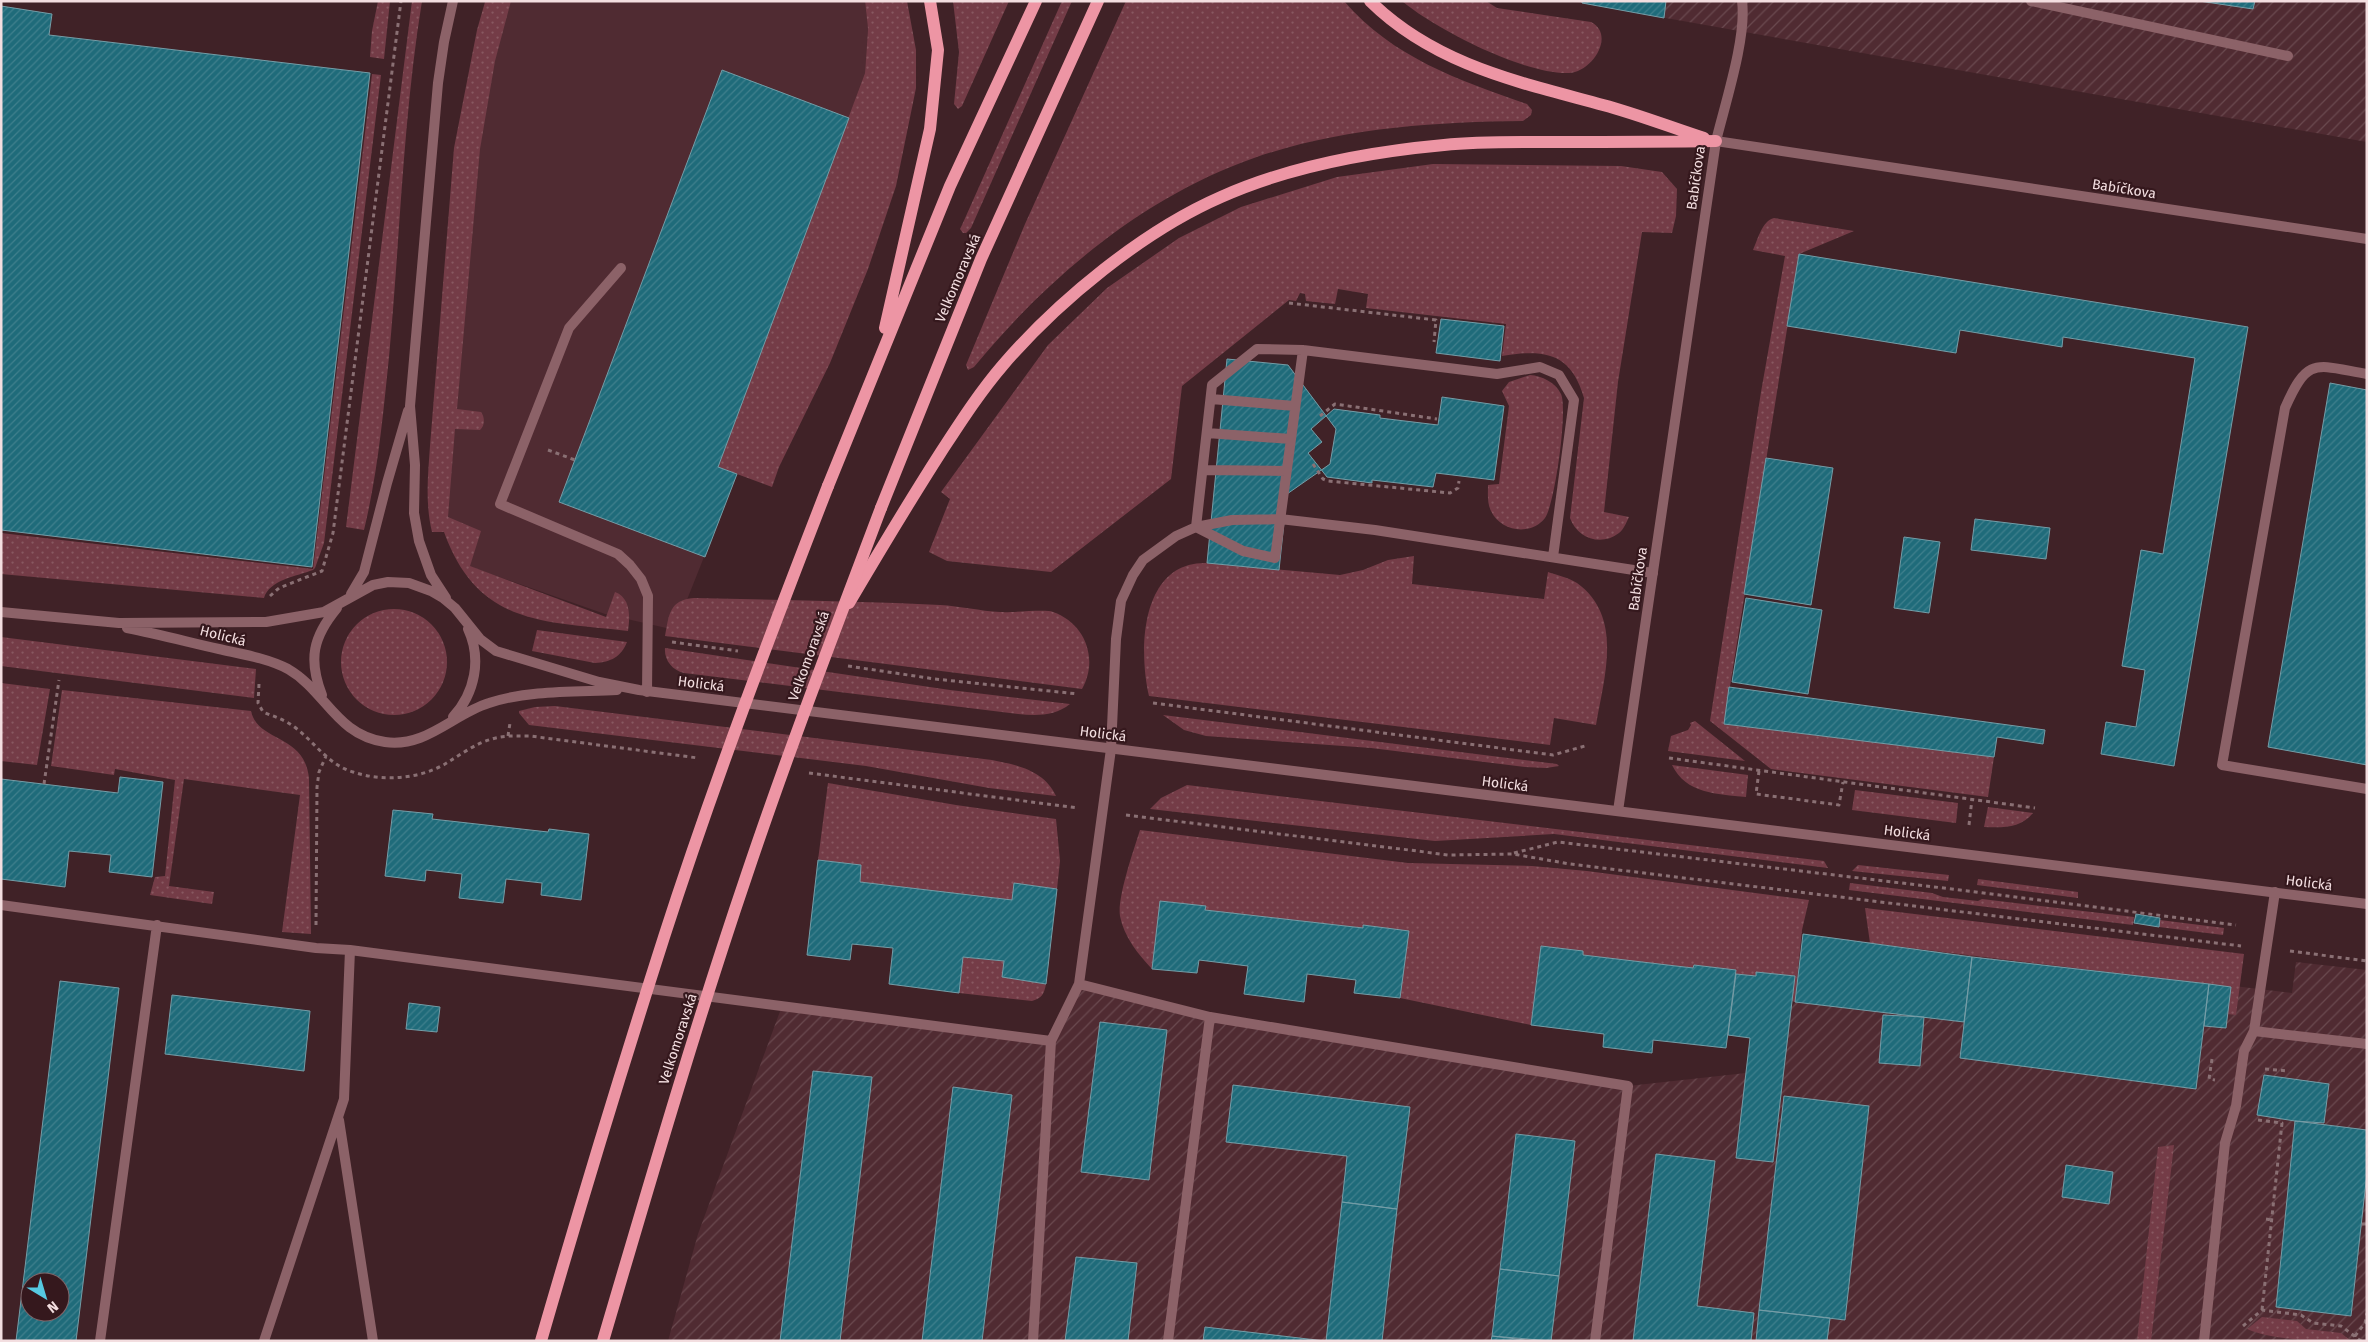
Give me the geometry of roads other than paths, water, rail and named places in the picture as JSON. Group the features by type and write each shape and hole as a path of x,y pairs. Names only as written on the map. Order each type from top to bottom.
{"main road":[{"path":"876,363 931,121 938,50 930,1"},
{"path":"541,1341 664,935 782,602 876,363 950,186 1036,1"},
{"name":"Velkomoravská","path":"603,1341 674,1103 746,876 838,623 881,508 981,259 1098,1"},
{"path":"1370,1 1403,29 1444,54 1493,75 1606,106 1716,141"},
{"path":"838,623 900,515 975,401 1004,364 1076,292 1126,252 1173,221 1221,196 1273,178 1332,162 1385,152 1446,144 1716,141"}],"street":[{"path":"453,1 438,83 410,406 415,465 414,513 419,541 431,575 454,608"},
{"path":"1716,141 1739,40 1743,12 1742,1"},
{"path":"2031,1 2288,56"},
{"name":"Babíčkova","path":"1618,811 1716,141 2367,239"},
{"path":"621,268 569,328 500,504 618,554 641,579 648,596 643,691"},
{"path":"1196,527 1212,386 1257,349 1303,350 1497,374 1540,367 1559,375 1574,400 1553,557"},
{"path":"1196,527 1244,551 1276,558 1303,350"},
{"path":"2367,374 2323,366 2309,369 2297,381 2286,408 2222,765 2367,789"},
{"path":"1211,399 1296,406"},
{"path":"346,599 355,592 364,572 389,476 410,406"},
{"path":"1207,433 1291,439"},
{"path":"1203,470 1286,472"},
{"path":"1033,1341 1051,1041 1079,984 1111,749 1116,639 1120,601 1125,589 1143,560 1176,536 1196,527 1232,520 1280,519 1375,530 1653,573"},
{"name":"Holická","path":"1,612 89,621 142,623 266,622 324,612 373,585 398,582 431,590 454,608 480,639 496,651 599,682 643,691 2367,904"},
{"name":"Holická","path":"332,713 317,683 314,657 319,632 346,599"},
{"name":"Holická","path":"89,621 142,631 275,664 288,669 303,681 343,724 356,733 387,743 418,740 461,715 488,703 511,697 643,691"},
{"name":"Holická","path":"444,726 464,704 473,680 474,646 465,622"},
{"path":"2204,1341 2226,1143 2236,1106 2244,1051 2254,1031 2275,892"},
{"path":"1,905 316,948 350,950 1051,1041"},
{"path":"100,1341 156,925"},
{"path":"264,1341 344,1099 350,950"},
{"path":"1079,984 1210,1017 1628,1086 1595,1341"},
{"path":"1168,1341 1210,1017"},
{"path":"2254,1031 2367,1044"},
{"path":"339,1116 373,1341"}]}
